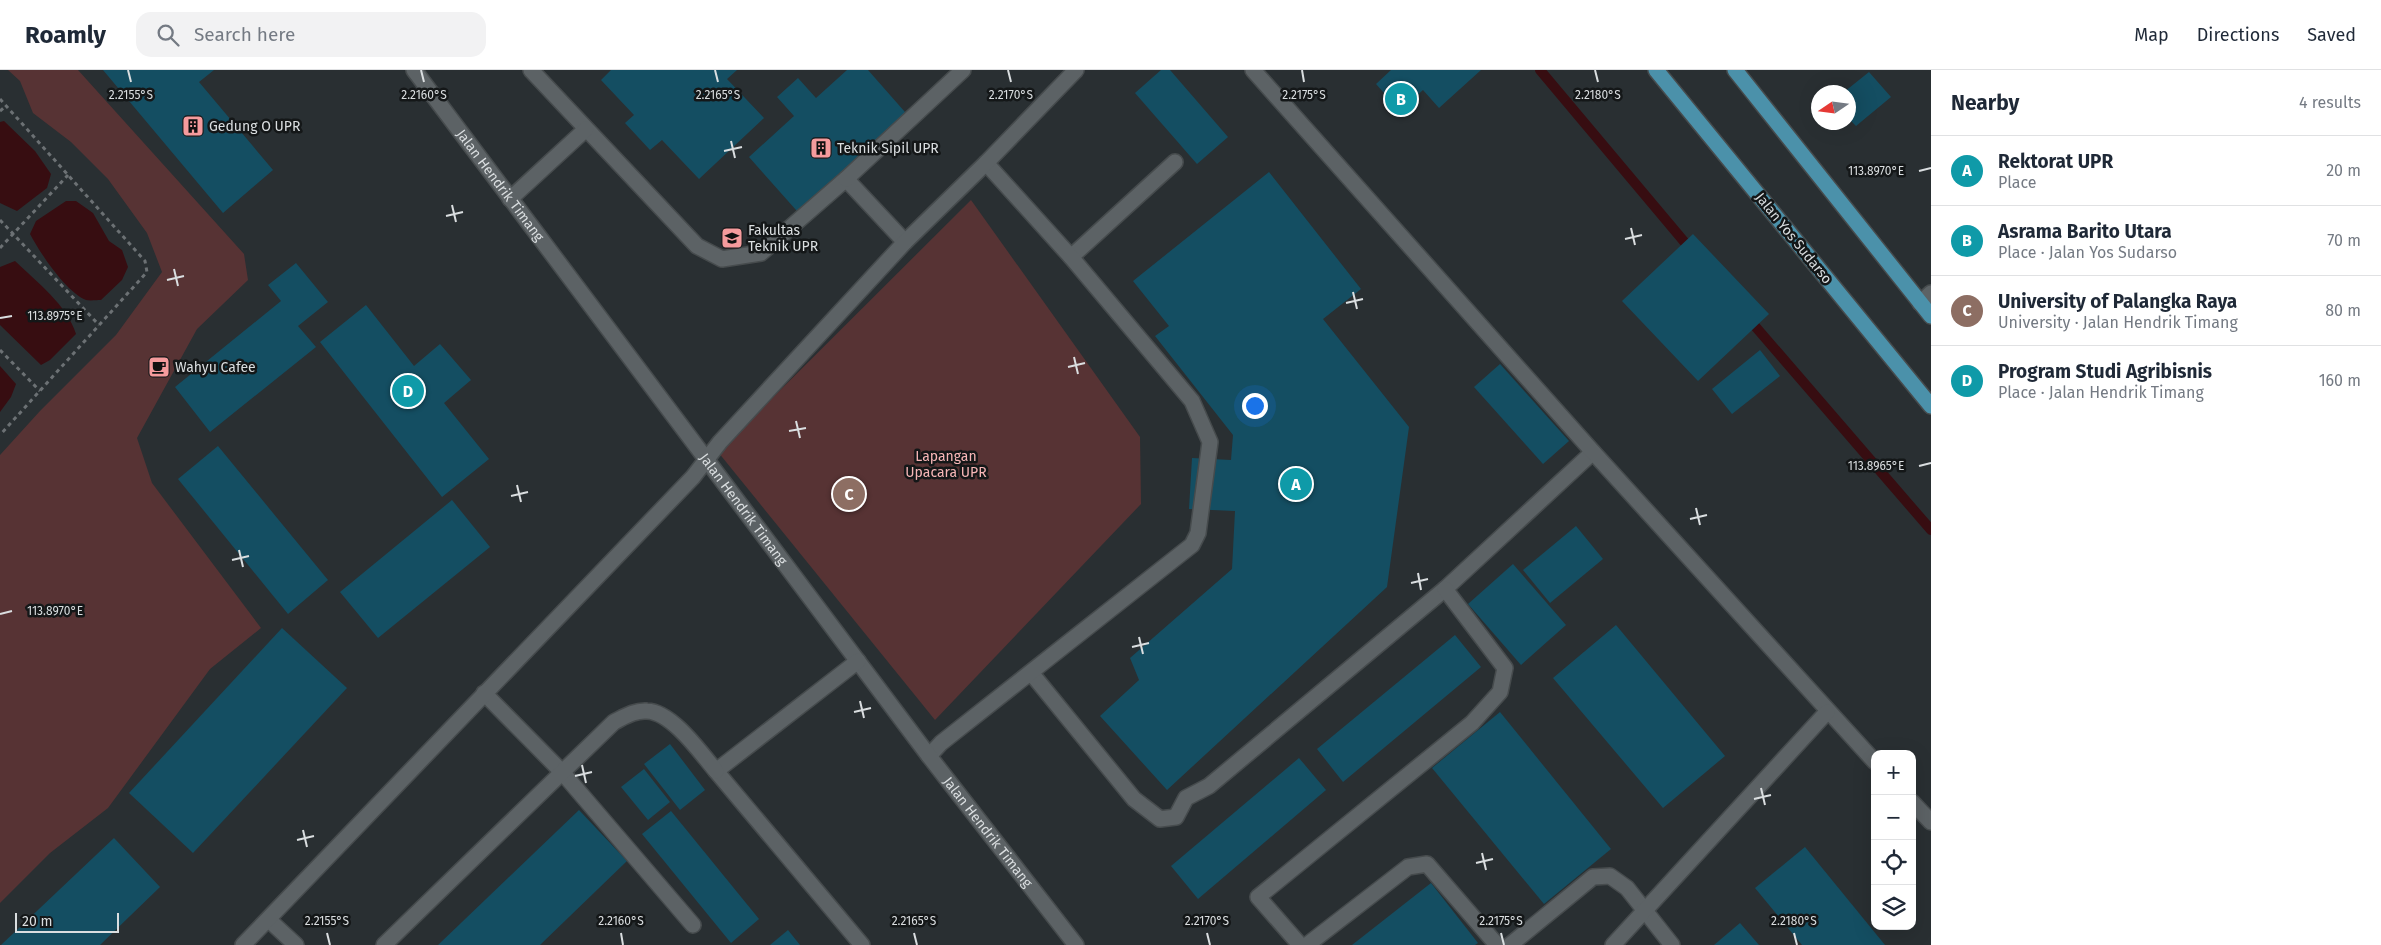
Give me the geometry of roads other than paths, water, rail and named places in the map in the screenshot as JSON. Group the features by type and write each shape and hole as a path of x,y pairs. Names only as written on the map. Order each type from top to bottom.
{"main road":[{"name":"Jalan Yos Sudarso","path":"1656,70 1931,406"},
{"path":"1734,70 1925,298 1931,316"}],"street":[{"name":"Jalan Hendrik Timang","path":"414,70 929,756 1076,945"},
{"path":"531,70 697,246 722,258 761,253 846,179 963,70"},
{"path":"243,945 693,477 706,458 905,242 986,163 1075,70"},
{"path":"1253,70 1593,452 1827,712 1871,758"},
{"path":"510,199 586,129"},
{"path":"1071,257 1175,162"},
{"path":"929,756 941,744 1032,674 1192,545 1198,533 1210,442 1192,401 1071,257 986,163"},
{"path":"846,179 905,242"},
{"path":"1032,674 1134,799 1160,819 1176,817 1186,798 1208,786 1446,589 1593,452"},
{"path":"1300,945 1258,898 1472,722 1500,692 1505,668 1446,589"},
{"path":"716,771 858,660"},
{"path":"484,693 562,772 693,925"},
{"path":"384,945 614,722 633,712 647,710 664,715 716,771 862,945"},
{"path":"1613,945 1827,712"},
{"path":"1916,806 1931,822"},
{"path":"1307,945 1408,867 1417,864 1427,864 1497,945"},
{"path":"1510,945 1593,878 1610,876 1627,888 1672,945"},
{"path":"269,920 296,945"}],"waterway":[{"path":"1540,70 1692,251"},
{"path":"1748,318 1931,530"}],"place":[{"name":"Asrama Barito Utara","path":"1401,99"},
{"name":"Gedung O UPR","path":"193,126"},
{"name":"Teknik Sipil UPR","path":"821,148"},
{"name":"Fakultas Teknik UPR","path":"732,238"},
{"name":"Wahyu Cafee","path":"159,367"},
{"name":"Program Studi Agribisnis","path":"408,391"},
{"name":"Rektorat UPR","path":"1296,484"},
{"name":"University of Palangka Raya","path":"849,494"}],"park label":[{"name":"Lapangan Upacara UPR","path":"946,464"}]}
